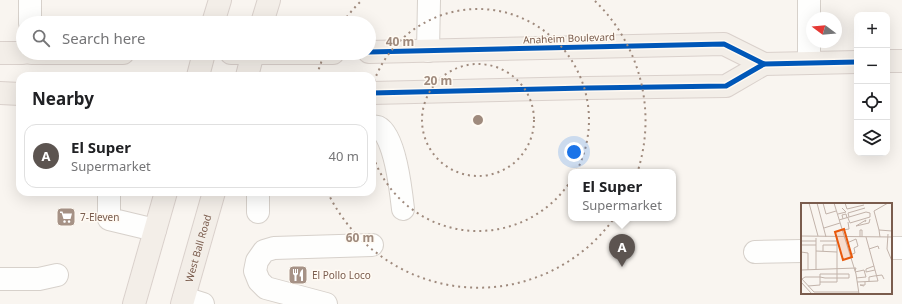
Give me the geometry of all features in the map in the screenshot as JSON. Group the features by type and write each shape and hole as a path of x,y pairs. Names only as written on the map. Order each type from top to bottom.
{"main road":[{"path":"215,16 220,0"},
{"path":"264,16 269,0"},
{"name":"Anaheim Boulevard","path":"376,52 724,44 764,64 854,62"},
{"path":"0,53 16,53"},
{"path":"199,72 202,60"},
{"path":"248,72 251,60"},
{"path":"890,62 902,61"},
{"name":"Anaheim Boulevard","path":"376,93 726,86 764,64"},
{"path":"0,94 16,94"},
{"path":"134,304 165,196"},
{"name":"West Ball Road","path":"190,302 213,196"}],"lane":[{"path":"30,0 30,16"},
{"path":"428,51 429,0"},
{"path":"808,0 809,63"},
{"path":"376,127 385,133 390,142 397,169 404,209"},
{"path":"109,196 109,219 155,230"},
{"path":"326,304 266,288 259,281 256,271 257,261 264,251 274,248 372,245"},
{"path":"755,252 801,251"},
{"path":"0,279 39,279 56,275"}],"cycle path":[{"path":"376,52 724,44 764,64 854,62"},
{"path":"376,93 726,86 764,64"}],"place":[{"name":"7-Eleven","path":"66,217"},
{"name":"El Super","path":"622,267"},
{"name":"El Pollo Loco","path":"298,275"}]}
